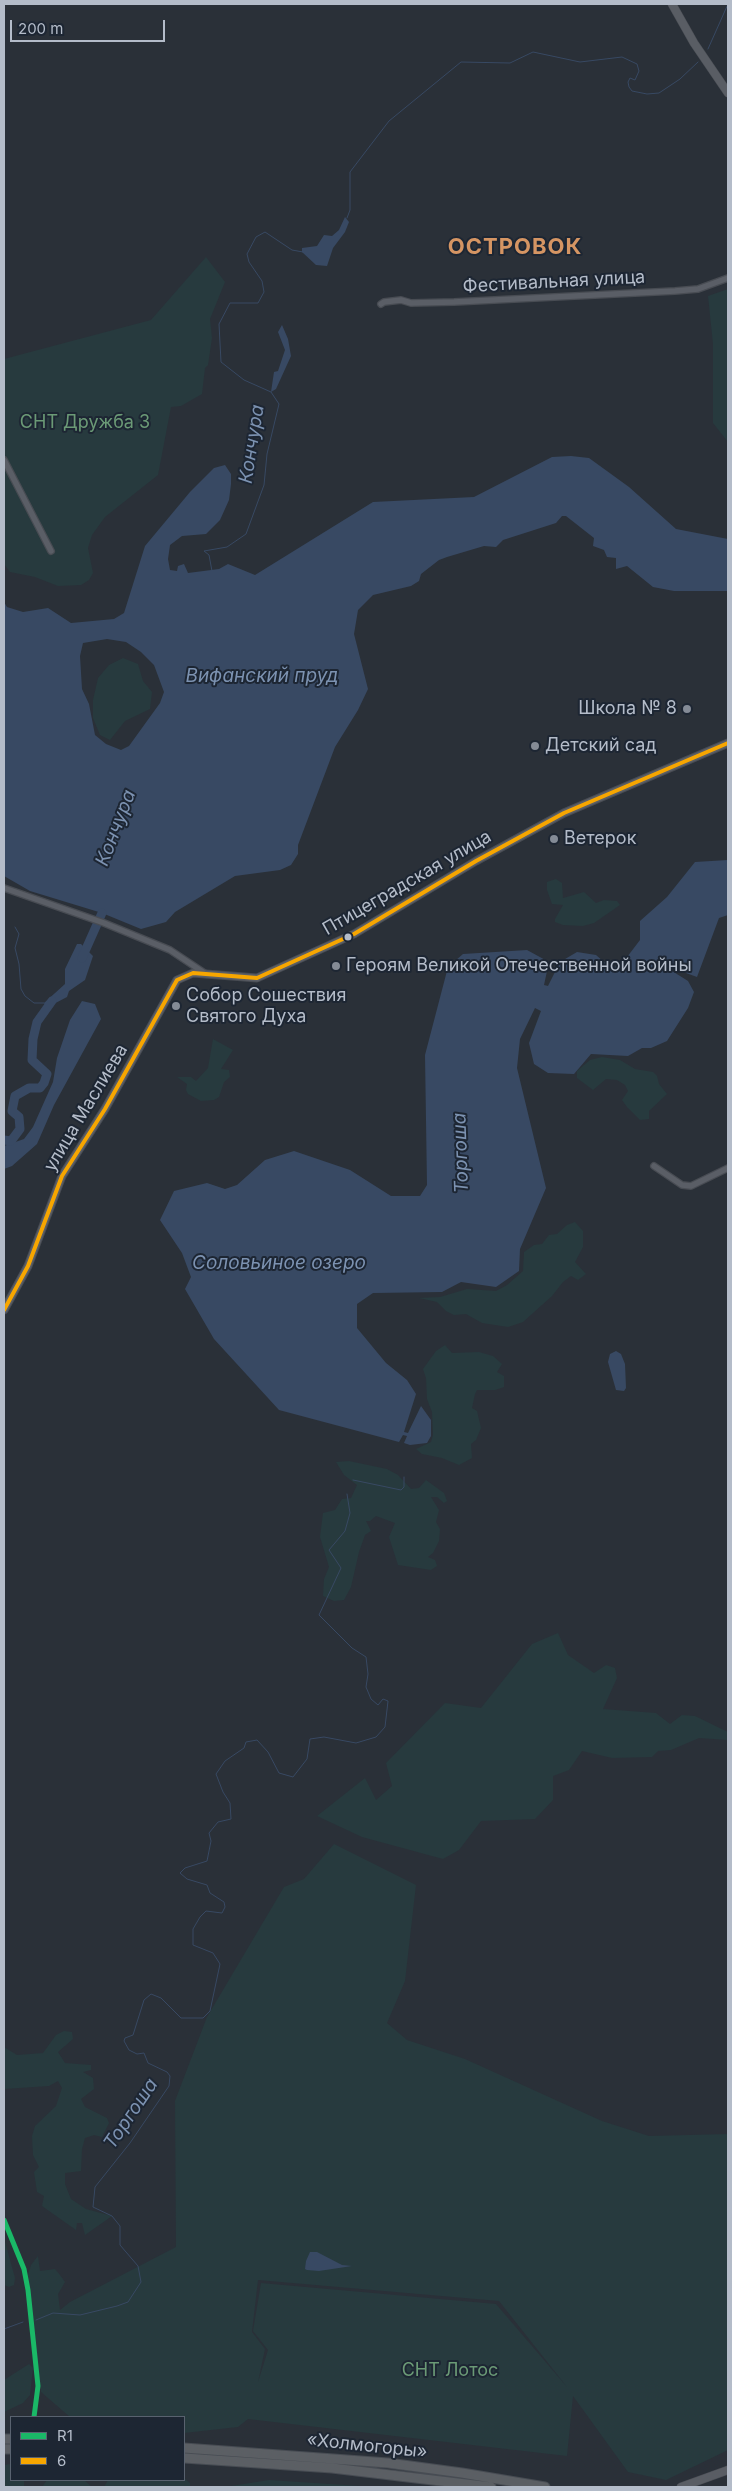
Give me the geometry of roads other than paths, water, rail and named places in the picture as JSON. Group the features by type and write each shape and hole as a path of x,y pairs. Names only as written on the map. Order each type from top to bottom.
{"highway":[{"name":"«Холмогоры»","path":"185,2448 388,2463 545,2487"},
{"name":"«Холмогоры»","path":"185,2458 332,2468 491,2487"}],"main road":[{"path":"672,4 694,43 728,93"},
{"path":"681,2487 728,2470"}],"street":[{"name":"Фестивальная улица","path":"381,304 401,300 411,303 454,302 675,291 698,289 728,278"},
{"path":"4,460 51,550"},
{"name":"Птицеградская улица","path":"178,980 193,973 257,978 354,934 476,861 564,813 728,743"},
{"path":"4,888 38,902 104,923 170,950 206,974"},
{"name":"улица Маслиева","path":"4,1310 28,1266 59,1182 109,1103 178,980"},
{"path":"654,1166 682,1186 690,1186 728,1168"}],"water":[{"path":"345,217 349,222 345,232 333,248 327,266 316,265 302,252 302,248 317,246 324,235 332,236 339,230"},
{"path":"282,325 288,339 291,356 276,389 271,392 274,372 278,371 285,350 278,332"},
{"name":"Вифанский пруд","path":"571,456 589,458 629,487 676,529 728,539 728,591 674,591 653,587 627,566 616,569 616,558 607,557 604,550 593,546 594,538 566,516 562,516 556,523 503,540 496,547 484,546 439,560 421,574 419,581 411,586 373,595 358,610 354,634 368,689 358,710 335,747 298,845 298,854 291,865 280,870 235,876 175,912 166,922 141,929 102,913 30,891 4,876 4,602 7,607 23,612 48,608 71,623 114,619 124,613 145,546 190,492 214,468 225,465 231,474 231,484 229,500 220,520 206,534 182,536 170,545 168,559 170,570 177,571 178,566 184,564 188,573 219,569 228,564 255,575 373,502 474,497 552,457","holes":["107,639 126,642 141,652 154,665 164,692 160,703 129,746 121,750 106,744 95,735 89,704 82,689 80,656 83,643"]},
{"name":"Соловьиное озеро","path":"728,860 728,915 719,918 697,977 661,964 688,981 694,992 688,1008 667,1041 651,1048 642,1048 628,1056 591,1054 574,1074 548,1073 534,1064 529,1043 541,1011 535,1008 520,1039 517,1068 546,1188 520,1249 519,1271 496,1287 461,1282 442,1292 373,1293 357,1304 357,1328 386,1363 407,1380 416,1394 404,1432 408,1433 421,1406 431,1420 431,1436 427,1443 410,1445 404,1443 407,1436 403,1435 399,1442 279,1410 214,1339 185,1289 191,1277 182,1253 160,1220 174,1191 207,1183 225,1189 237,1185 265,1160 294,1151 350,1170 391,1196 420,1196 427,1185 425,1055 448,967 463,954 527,950 549,962 544,985 548,986 560,962 577,952 596,955 611,968 621,965 640,940 640,921 667,897 695,862"},
{"path":"77,944 81,944 93,956 85,980 69,991 67,997 46,1008 44,1003 65,984 65,969"},
{"path":"82,1001 95,1004 101,1019 54,1105 37,1144 12,1166 4,1169 4,1146 24,1139 33,1127 53,1082 57,1058 70,1020"},
{"path":"616,1351 621,1354 625,1364 626,1388 624,1391 616,1390 608,1362 610,1354"},
{"path":"310,2252 317,2252 342,2265 352,2266 319,2271 307,2270 305,2269 306,2261"}],"waterway":[{"name":"Кончура","path":"708,49 728,4"},
{"name":"Кончура","path":"347,218 350,210 350,172 389,121 461,62 510,63 533,52 580,62 622,57 637,64 639,71 635,80 630,78 628,82 629,87 632,91 647,94 659,93 680,79 698,62"},
{"name":"Кончура","path":"212,571 209,555 204,551 227,547 246,534 264,485 267,454 279,404 271,392 244,380 221,362 219,324 230,303 258,303 264,292 262,281 249,262 247,254 256,237 265,232 292,250 303,252"},
{"name":"Кончура","path":"82,958 102,913"},
{"path":"15,927 19,934 15,948 19,964 21,989 25,996 34,1003 44,1003"},
{"name":"Кончура","path":"4,1140 11,1141 20,1129 19,1117 12,1111 15,1096 29,1088 40,1088 44,1083 47,1074 32,1060 33,1039 37,1022 52,1001"},
{"name":"Торгоша","path":"353,1480 401,1490 404,1487 404,1477"},
{"name":"Торгоша","path":"36,2320 53,2313 80,2315 117,2306 128,2302 141,2282 138,2266 120,2245 120,2226 112,2216 93,2207 95,2187 130,2143 169,2086 170,2076 167,2072 148,2063 144,2053 137,2054 129,2050 124,2041 125,2038 133,2035 144,2000 151,1994 161,1998 181,2018 203,2018 210,2011 220,1964 213,1953 193,1945 193,1929 206,1911 222,1913 225,1907 224,1902 210,1893 207,1885 187,1879 180,1873 185,1868 207,1861 211,1841 209,1833 218,1822 231,1819 230,1803 223,1792 216,1774 225,1761 244,1748 246,1742 257,1740 268,1752 279,1773 293,1777 307,1759 310,1739 324,1737 356,1743 376,1737 385,1727 388,1701 383,1699 378,1705 371,1699 366,1687 368,1674 366,1657 352,1648 319,1615 341,1568 329,1550 345,1531 350,1513 347,1494"},
{"name":"Торгоша","path":"4,2329 23,2322"}],"place":[{"name":"Школа № 8","path":"687,709"},
{"name":"Детский сад","path":"535,746"},
{"name":"Ветерок","path":"554,839"},
{"name":"Героям Великой Отечественной войны","path":"336,966"},
{"name":"Собор Сошествия Святого Духа","path":"176,1006"}],"district":[{"name":"ОСТРОВОК","path":"515,247"}],"park label":[{"name":"СНТ Дружба 3","path":"85,423"},
{"name":"СНТ Лотос","path":"450,2371"}]}
